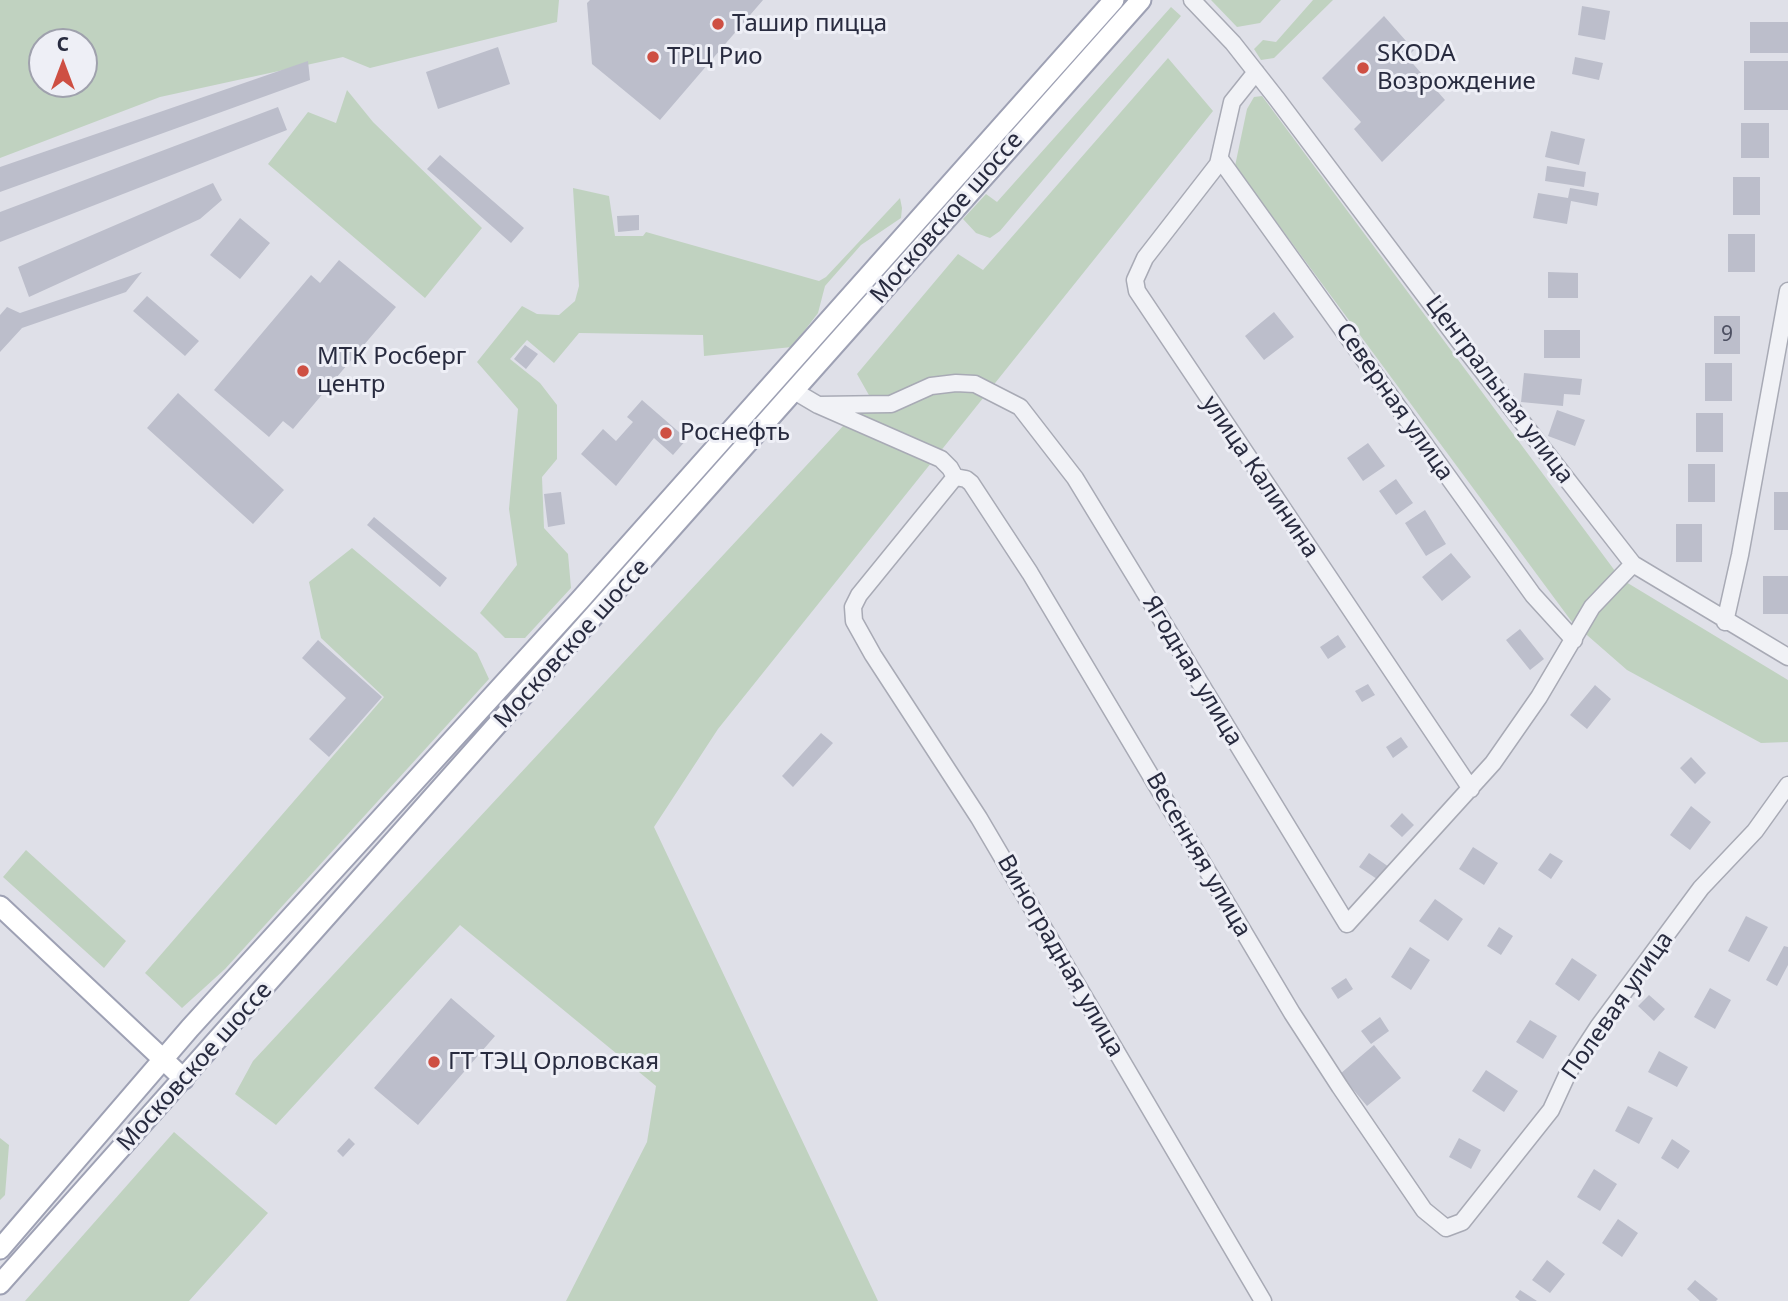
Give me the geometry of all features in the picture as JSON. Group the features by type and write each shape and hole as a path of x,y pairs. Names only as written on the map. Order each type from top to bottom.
{"main road":[{"name":"Московское шоссе","path":"0,1249 162,1059 589,589 1114,0"},
{"name":"Московское шоссе","path":"0,1284 796,392 1141,0"},
{"path":"0,906 184,1079"}],"street":[{"name":"Центральная улица","path":"1192,0 1256,72 1459,341 1633,564 1725,622 1788,657"},
{"path":"1219,162 1232,102 1256,72"},
{"name":"Северная улица","path":"1219,162 1533,595 1574,640"},
{"name":"улица Калинина","path":"1219,162 1145,258 1135,280 1137,290 1471,789"},
{"path":"1725,622 1740,555 1788,291"},
{"name":"Ягодная улица","path":"818,405 891,404 931,386 975,384 1020,407 1033,420 1075,478 1347,925 1471,789"},
{"name":"Весенняя улица","path":"796,392 818,405 941,459 955,477 971,483 1030,573 1252,947 1340,1087 1424,1210 1439,1225 1451,1227"},
{"name":"Виноградная улица","path":"955,477 859,595 853,613 862,639 979,818 1263,1301"},
{"path":"1471,789 1514,736 1592,607 1633,564"},
{"name":"Полевая улица","path":"1451,1227 1462,1222 1551,1110 1568,1073 1598,1027 1701,888 1755,831 1788,785"}],"green space":[{"path":"0,0 559,0 557,22 370,68 343,57 160,97 0,158"},
{"path":"1211,0 1281,0 1260,23 1237,27"},
{"path":"1313,0 1333,0 1274,58 1261,60 1254,49 1263,40 1276,42"},
{"path":"1171,7 1181,16 1000,231 990,238 976,233 963,219 986,194 997,202"},
{"path":"1168,58 1213,111 718,729 654,827 878,1301 566,1301 647,1142 656,1086 460,925 276,1125 235,1094 253,1061 870,397 857,374 958,254 983,270"},
{"path":"347,90 373,122 482,228 425,298 268,164 308,112 336,123"},
{"path":"1262,96 1621,579 1788,680 1788,742 1761,743 1627,670 1572,622 1235,166 1247,109 1254,97"},
{"path":"573,188 609,196 615,236 643,236 646,232 819,281 826,277 900,198 902,208 901,218 861,245 825,286 818,313 792,347 704,356 703,335 579,333 554,363 527,340 510,359 540,383 557,405 557,459 542,477 544,528 568,554 571,588 525,638 505,638 480,613 517,565 509,509 518,409 477,362 522,306 537,314 559,315 575,301 579,286"},
{"path":"352,548 477,653 489,679 225,969 182,1008 145,973 384,697 321,638 309,582"},
{"path":"26,850 126,941 104,968 3,877"},
{"path":"174,1132 268,1213 189,1301 25,1301"},
{"path":"0,1138 9,1145 5,1195 0,1200"}],"building":[{"name":"ТРЦ Рио","path":"590,0 763,0 660,120 592,64 587,3"},
{"path":"1582,6 1610,11 1605,40 1578,35"},
{"path":"1384,16 1414,50 1407,57 1445,100 1382,162 1354,129 1361,122 1322,78"},
{"path":"1750,22 1788,22 1788,53 1750,53"},
{"path":"498,47 510,84 438,109 426,72"},
{"path":"1575,57 1603,63 1599,80 1572,74"},
{"path":"308,61 310,80 0,192 0,167"},
{"path":"1744,61 1788,61 1788,110 1744,110"},
{"path":"278,107 287,130 0,242 0,212"},
{"path":"1741,123 1769,123 1769,158 1741,158"},
{"path":"1551,131 1585,139 1579,165 1545,157"},
{"path":"440,155 524,228 511,243 427,169"},
{"path":"1547,166 1586,172 1584,187 1545,181"},
{"path":"1733,177 1760,177 1760,215 1733,215"},
{"path":"213,183 222,200 200,219 29,297 18,267"},
{"path":"1570,188 1599,193 1597,206 1571,201 1567,224 1533,218 1538,193 1568,198"},
{"path":"639,215 639,230 618,232 617,216"},
{"path":"240,218 270,243 240,279 210,255"},
{"path":"1728,234 1755,234 1755,272 1728,272"},
{"path":"339,260 396,307 293,429 283,421 269,437 214,390 311,275 320,283"},
{"path":"142,272 126,292 22,328 0,352 0,315 7,307 20,313"},
{"path":"1548,272 1578,273 1578,298 1548,298"},
{"path":"147,296 199,341 185,356 133,311"},
{"path":"1274,312 1294,337 1264,360 1245,336"},
{"path":"1714,316 1740,316 1740,354 1714,354"},
{"path":"1544,330 1580,330 1580,358 1544,358"},
{"path":"525,345 538,354 526,369 514,359"},
{"path":"1705,363 1732,363 1732,401 1705,401"},
{"path":"1524,373 1582,379 1580,395 1564,394 1563,406 1521,402"},
{"path":"178,393 284,490 253,524 147,428"},
{"path":"642,400 687,439 673,455 654,438 616,486 581,454 603,429 616,441 633,422 627,417"},
{"path":"1557,410 1585,420 1575,446 1548,436"},
{"path":"1696,413 1723,413 1723,452 1696,452"},
{"path":"1368,443 1385,466 1363,481 1347,458"},
{"path":"1688,464 1715,464 1715,502 1688,502"},
{"path":"1396,479 1413,503 1396,515 1379,491"},
{"path":"561,492 565,524 548,527 544,494"},
{"path":"1774,492 1788,492 1788,530 1774,530"},
{"path":"1425,510 1446,544 1426,556 1405,523"},
{"path":"374,517 447,578 440,587 367,525"},
{"path":"1676,524 1702,524 1702,562 1676,562"},
{"path":"1451,553 1471,577 1442,601 1422,577"},
{"path":"1763,576 1788,576 1788,614 1763,614"},
{"path":"1520,629 1544,659 1530,670 1506,640"},
{"path":"1338,635 1346,647 1328,659 1320,647"},
{"path":"318,640 382,697 329,757 309,739 346,698 302,658"},
{"path":"1368,684 1375,695 1362,702 1355,691"},
{"path":"1595,685 1611,699 1587,729 1570,715"},
{"path":"821,733 833,743 793,787 782,776"},
{"path":"1401,737 1408,747 1393,758 1386,747"},
{"path":"1691,757 1706,773 1695,784 1680,768"},
{"path":"1691,806 1711,822 1690,850 1670,835"},
{"path":"1402,813 1414,825 1402,837 1390,826"},
{"path":"1473,847 1498,863 1484,885 1459,869"},
{"path":"1369,853 1389,867 1380,881 1359,867"},
{"path":"1550,853 1563,861 1551,879 1538,870"},
{"path":"1435,899 1463,919 1448,941 1419,921"},
{"path":"1746,916 1768,927 1749,962 1728,951"},
{"path":"1499,927 1513,936 1501,955 1487,946"},
{"path":"1784,946 1788,947 1788,965 1777,986 1766,980"},
{"path":"1410,947 1430,960 1411,990 1391,977"},
{"path":"1572,958 1597,975 1579,1001 1555,984"},
{"path":"1346,978 1353,989 1338,999 1331,988"},
{"path":"1710,988 1731,1000 1715,1029 1694,1017"},
{"path":"1649,995 1665,1009 1654,1021 1638,1006"},
{"name":"ГТ ТЭЦ Орловская","path":"451,998 495,1036 418,1125 374,1088"},
{"path":"1380,1017 1389,1031 1371,1044 1361,1031"},
{"path":"1530,1020 1557,1036 1543,1059 1516,1042"},
{"path":"1374,1045 1401,1078 1367,1106 1340,1074"},
{"path":"1659,1051 1688,1067 1677,1087 1648,1072"},
{"path":"1486,1070 1518,1091 1504,1112 1472,1091"},
{"path":"1628,1106 1653,1118 1639,1144 1615,1131"},
{"path":"349,1138 355,1144 343,1157 337,1151"},
{"path":"1459,1138 1481,1150 1471,1169 1449,1157"},
{"path":"1672,1139 1690,1151 1678,1169 1661,1158"},
{"path":"1594,1169 1617,1184 1600,1211 1577,1197"},
{"path":"1618,1219 1638,1233 1622,1257 1602,1243"},
{"path":"1547,1260 1565,1274 1550,1293 1532,1280"},
{"path":"1695,1280 1718,1299 1700,1301 1687,1289"},
{"path":"1520,1290 1537,1301 1520,1301 1515,1297"}],"place":[{"name":"Ташир пицца","path":"718,24"},
{"name":"ТРЦ Рио","path":"653,57"},
{"name":"SKODA Возрождение","path":"1363,68"},
{"name":"МТК Росберг центр","path":"303,371"},
{"name":"Роснефть","path":"666,433"},
{"name":"ГТ ТЭЦ Орловская","path":"434,1062"}]}
